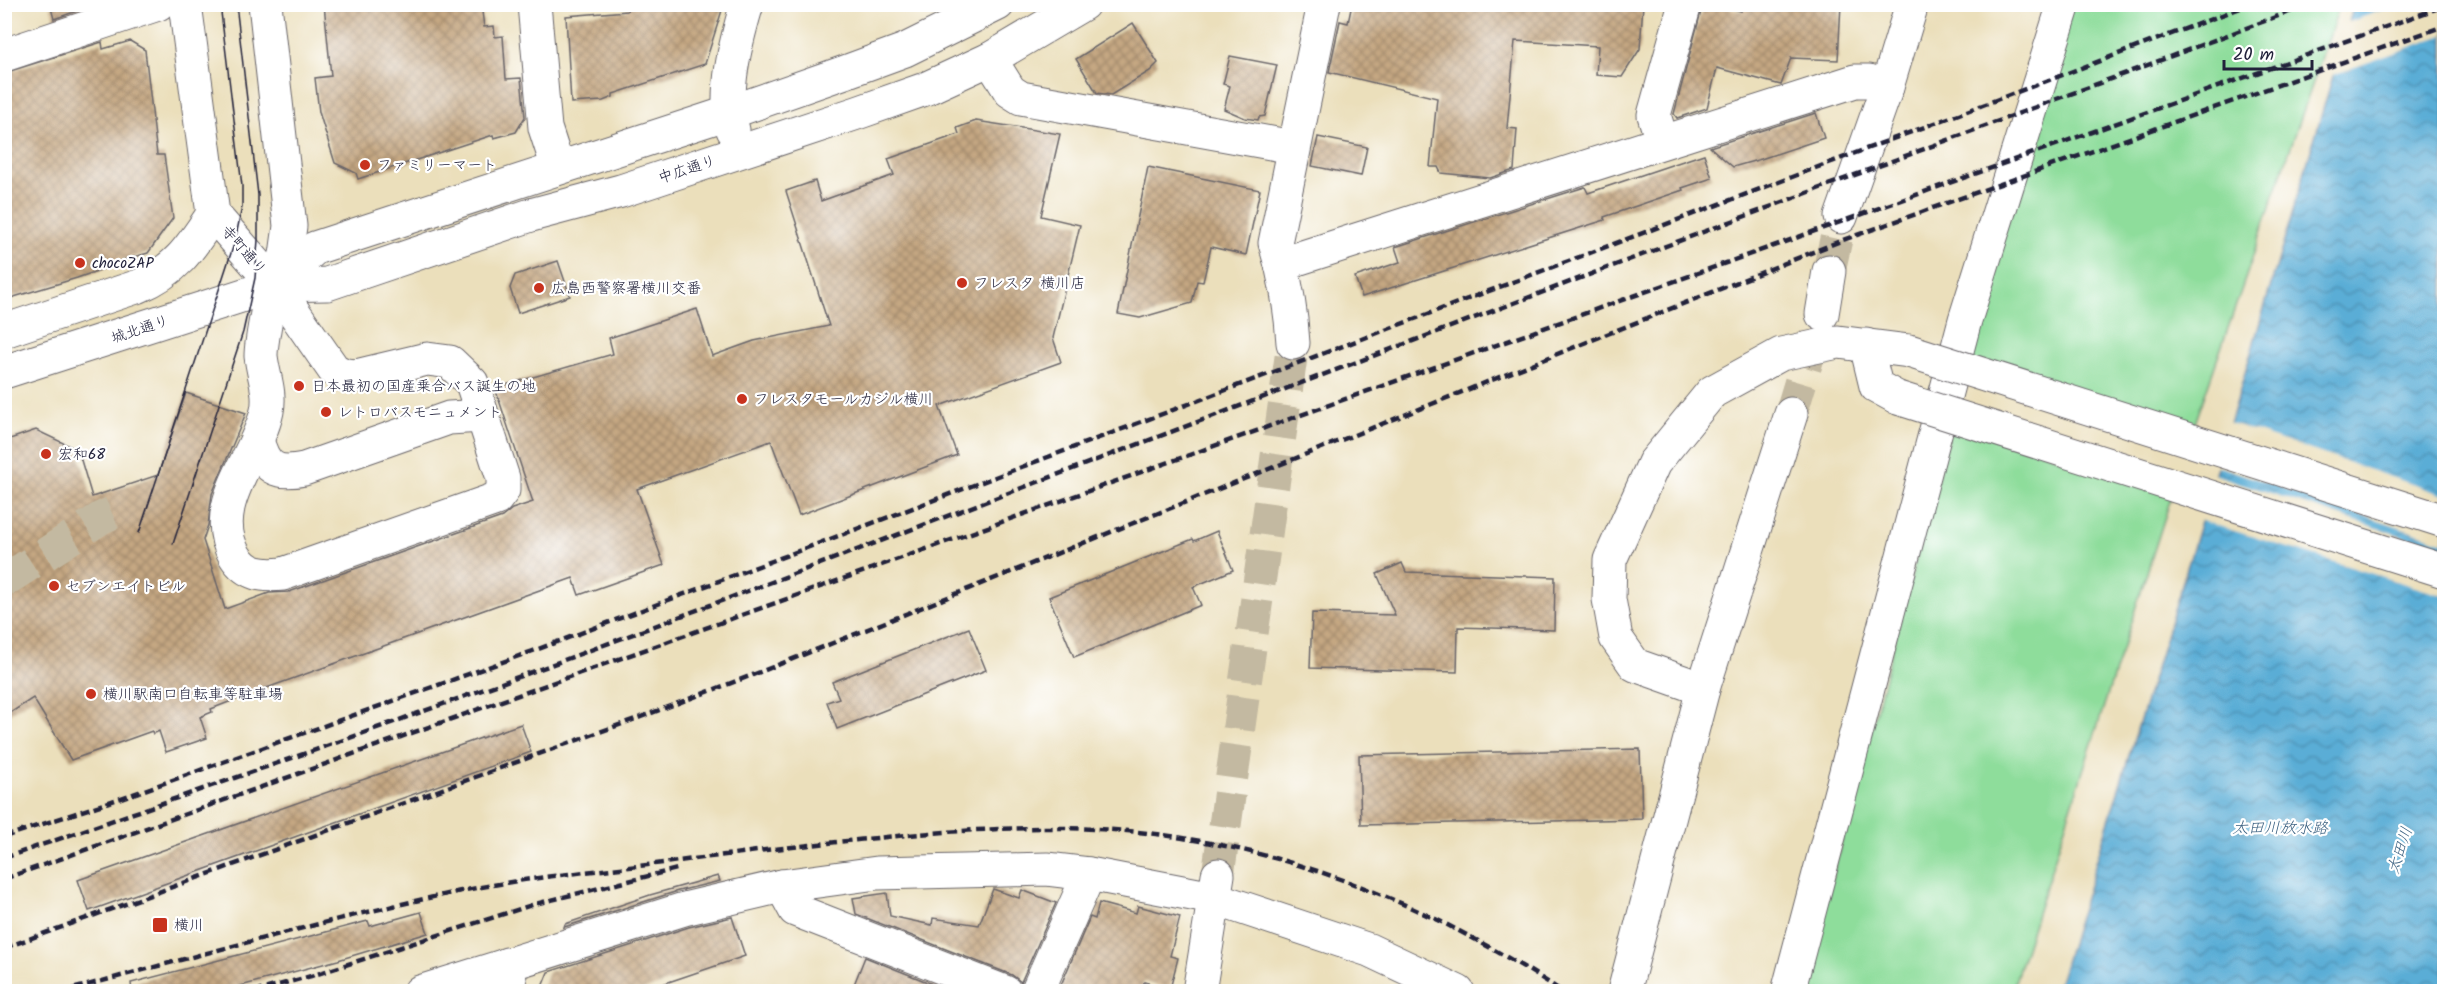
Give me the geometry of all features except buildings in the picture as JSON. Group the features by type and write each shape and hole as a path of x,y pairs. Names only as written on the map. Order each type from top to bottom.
{"main road":[{"path":"4,56 158,4"},
{"name":"寺町通り","path":"185,4 213,214 274,285 286,255 290,226 265,4"},
{"path":"534,4 546,128 558,168"},
{"path":"740,152 728,113 734,46 747,4"},
{"path":"274,285 309,332 321,354 334,370 345,375 356,376 427,359 450,362 472,383 503,478 503,490 496,499 283,573 263,576 249,571 238,560 228,536 230,503 237,480 257,440 268,405 261,344 274,285 315,248 728,113 905,50 998,4"},
{"name":"中広通り","path":"274,285 327,284 531,215 621,191 925,89 990,59 1083,4"},
{"path":"1293,343 1291,318 1275,243 1324,4"},
{"path":"1662,141 1654,115 1684,4"},
{"path":"1841,217 1887,87 1912,4"},
{"path":"1788,992 1965,320 2064,4"},
{"path":"990,59 1010,91 1022,98 1293,147"},
{"path":"1281,264 1855,81 1869,81 1887,87"},
{"path":"4,331 139,286 159,277 185,255 213,214"},
{"path":"1822,314 1829,272"},
{"name":"城北通り","path":"4,372 274,285"},
{"path":"1703,689 1635,665 1616,638 1609,599 1610,560 1654,463 1712,392 1781,354 1839,342 1909,351 2445,521"},
{"path":"1866,345 1876,387 1898,398 2445,571"},
{"path":"1624,992 1703,689 1791,414"},
{"path":"257,440 267,462 274,469 288,472 304,469 449,418 482,416"},
{"path":"420,992 509,978 684,909 782,886 877,873 1047,869 1216,886 1369,950 1404,980 1458,992"},
{"path":"1037,992 1089,874"},
{"path":"782,886 795,910 1005,992"},
{"path":"1198,992 1216,886"}],"green space":[{"path":"2072,5 2340,5 2192,432 1960,369"},
{"path":"1952,423 2172,495 2012,991 1802,992"}],"water":[{"name":"太田川放水路","path":"2354,5 2444,5 2444,991 2056,992 2191,555"}],"pier":[{"path":"2396,5 2444,5 2444,35 2330,76 2346,23"},
{"path":"2228,422 2444,495 2444,542 2215,465"},
{"path":"2213,474 2444,550 2444,596 2199,520"}],"tunnel":[{"path":"1829,271 1841,217"},
{"path":"1791,414 1818,324"},
{"path":"1218,875 1293,343"},
{"path":"4,581 112,513"}],"tram line":[{"path":"139,533 235,241 242,207 242,186 220,4"},
{"path":"173,544 243,332 255,278 258,195 236,4"}],"railway":[{"path":"4,837 142,791 533,651 2251,4"},
{"path":"4,858 540,669 2310,4"},
{"path":"4,879 2444,6"},
{"path":"4,948 750,676 1843,240 2444,26"},
{"path":"61,992 350,916 495,885 567,874 855,840 996,829 1044,828 1138,832 1183,838 1285,861 1381,895 1428,916 1519,964 1563,992"},
{"path":"253,992 311,976 535,904 677,869"}],"place":[{"name":"ファミリーマート","path":"365,165"},
{"name":"chocoZAP","path":"80,263"},
{"name":"フレスタ 横川店","path":"962,283"},
{"name":"広島西警察署横川交番","path":"539,288"},
{"name":"日本最初の国産乗合バス誕生の地","path":"299,386"},
{"name":"フレスタモールカジル横川","path":"742,399"},
{"name":"レトロバスモニュメント","path":"326,412"},
{"name":"宏和68","path":"46,454"},
{"name":"セブンエイトビル","path":"54,586"},
{"name":"横川駅南口自転車等駐車場","path":"91,694"},
{"name":"横川","path":"160,925"}],"water label":[{"name":"太田川","path":"2399,850"}]}
